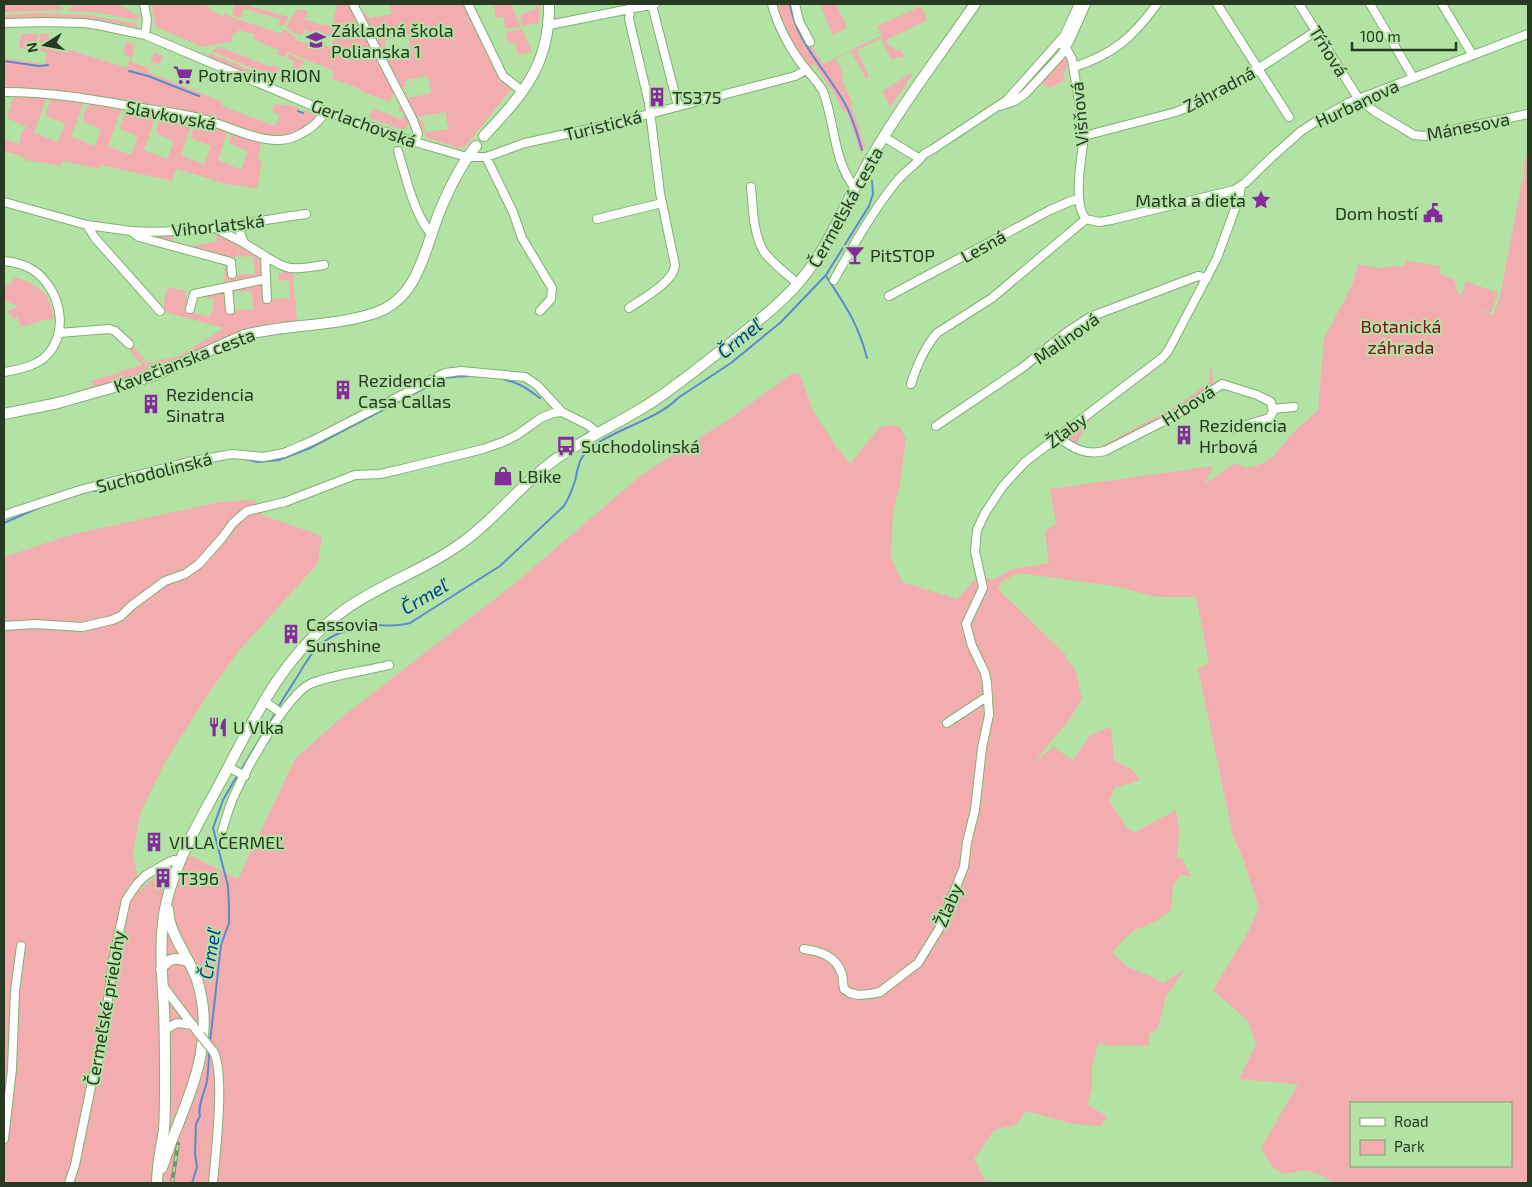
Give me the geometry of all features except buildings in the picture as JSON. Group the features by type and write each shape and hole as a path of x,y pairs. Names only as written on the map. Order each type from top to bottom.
{"main road":[{"path":"484,136 522,91 541,60 549,25 549,4"},
{"name":"Čermeľská cesta","path":"157,1183 163,1134 165,1086 161,939 167,900 179,862 238,772 264,701 285,667 317,632 342,611 369,593 426,565 459,546 482,527 537,474 576,446 650,403 676,385 766,315 798,284 819,257 884,137 975,4"},
{"name":"Kavečianska cesta","path":"5,416 152,376 244,335 259,331 329,324 378,312 392,305 404,293 422,264 440,209 467,157 476,146"},
{"path":"157,1183 198,1072 205,1030 202,995 198,981 171,927 167,900"},
{"path":"161,969 167,962 173,959 178,958 189,962"},
{"path":"163,1134 166,1141 171,1143"}],"street":[{"path":"144,4 147,20 146,35"},
{"path":"353,4 413,120 418,132 415,142"},
{"path":"468,4 503,76 522,91"},
{"path":"549,25 630,7 653,4 678,106"},
{"path":"772,4 780,26 799,61 823,91 841,163 848,180 855,188"},
{"path":"795,4 799,21 810,42"},
{"path":"834,280 874,210 898,179 920,160 924,154 998,106 1012,94 1068,31 1079,4"},
{"path":"998,106 1015,101 1025,94 1066,48 1086,4"},
{"path":"1074,68 1119,46 1137,30 1157,4"},
{"path":"1217,4 1288,117"},
{"name":"Tŕňová","path":"1302,4 1316,32 1358,98"},
{"path":"1370,4 1413,77"},
{"path":"1442,4 1472,54"},
{"path":"629,308 664,282 672,275 675,269 675,260 662,202 649,103 629,19 630,7"},
{"name":"Gerlachovská","path":"4,23 83,23 146,35 325,111 415,142 467,157"},
{"name":"Záhradná","path":"1084,136 1190,107 1258,69 1316,32"},
{"name":"Hurbanova","path":"1086,218 1099,222 1111,220 1225,193 1241,186 1280,149 1307,127 1358,98 1528,34"},
{"name":"Višňová","path":"1059,42 1066,48 1074,68 1084,136 1079,199 1082,214 1086,218"},
{"name":"Turistická","path":"467,157 486,157 525,143 795,76 806,70"},
{"name":"Slavkovská","path":"4,92 63,94 178,114 202,119 272,140 296,136 318,121 325,111"},
{"name":"Mánesova","path":"1358,98 1374,111 1414,135 1420,136 1528,114"},
{"path":"884,137 920,160"},
{"path":"398,152 418,211 426,229 432,235"},
{"path":"486,157 513,212 524,242 552,288 551,299 540,311"},
{"name":"Žľaby","path":"804,949 818,950 829,957 841,972 844,990 858,995 870,994 880,992 918,963 939,929 964,867 967,842 975,810 982,748 989,715 985,673 972,646 966,624 983,588 975,550 977,530 991,502 1010,477 1025,462 1165,355 1207,278 1225,237 1239,198 1241,186"},
{"path":"751,187 757,233 761,246 771,260 798,284"},
{"name":"Lesná","path":"889,296 1050,210 1071,200 1079,199"},
{"name":"Vihorlatská","path":"4,202 87,225 131,231 213,227 306,214"},
{"path":"597,219 662,202"},
{"path":"911,384 920,357 937,333 992,298 1086,218"},
{"path":"243,223 240,232 244,243"},
{"path":"87,225 95,238 160,311"},
{"path":"213,227 285,268 292,269 324,265"},
{"name":"Vihorlatská","path":"131,231 139,237 231,262 232,274"},
{"path":"265,256 267,299"},
{"path":"4,261 28,267 43,279 55,300 60,320 59,332 51,349 39,361 4,372"},
{"name":"Malinová","path":"936,426 1022,368 1067,332 1090,317 1198,276 1207,278"},
{"path":"190,309 194,294 266,279"},
{"path":"228,287 230,310"},
{"path":"59,332 108,329 115,331 128,344"},
{"name":"Suchodolinská","path":"4,515 80,490 188,462 232,454 264,457 284,453 336,429 435,378 453,372 487,372 525,377 538,386 562,412 588,425 598,433"},
{"name":"Hrbová","path":"1057,436 1068,445 1084,452 1096,453 1172,417 1222,384 1267,399 1271,402 1273,409"},
{"path":"1233,429 1266,420 1271,416 1273,409 1294,407"},
{"path":"4,626 35,624 82,627 112,620 121,616 131,606 165,581 185,574 199,564 222,538 233,522 247,510 295,499 355,475 380,474 483,449 517,435 541,418 553,413 562,412"},
{"path":"222,831 235,794 238,772 277,711 309,684 389,665"},
{"path":"947,722 988,696"},
{"path":"264,701 277,711"},
{"name":"Čermeľské prielohy","path":"69,1183 75,1165 101,1052 112,968 126,900 146,875 174,860 179,862"},
{"path":"4,1139 12,1069 15,991 21,946"},
{"path":"162,984 218,1060 218,1127 213,1183"},
{"path":"164,1034 168,1028 177,1022 193,1025"}],"green space":[{"path":"54,4 62,7 63,10 4,12 4,5"},
{"path":"78,4 121,5 136,15 139,14 139,18 135,20 101,13 68,11 69,8"},
{"name":"Základná škola Polianska 1","path":"151,4 202,4 209,7 209,10 223,16 224,13 281,34 284,29 295,37 295,40 331,47 334,38 304,30 302,35 294,33 286,27 297,9 308,11 306,18 303,19 324,26 325,24 332,26 337,4 349,4 395,90 390,102 378,98 378,96 376,97 358,88 332,79 334,71 285,51 287,53 285,57 277,54 279,50 253,39 255,35 239,30 231,37 232,41 203,47 156,27"},
{"path":"235,4 243,4 289,17 284,26 279,25 280,19 244,9 241,18 232,15"},
{"path":"389,4 466,4 513,87 465,147 459,148 427,138 419,123 420,120 423,121 426,133 449,129 446,112 419,117 415,116 403,92 406,92 408,98 431,93 428,76 405,80 406,86 400,87 382,53 386,52 389,58 412,54 408,36 385,40 386,46 380,48 361,14 366,12 369,18 392,14"},
{"path":"511,4 521,27 506,29 503,17 496,18 494,6"},
{"path":"535,4 539,4 539,23 523,26 520,20 521,14 536,9"},
{"path":"776,4 793,4 803,33 823,64 882,35 877,26 921,6 927,20 886,40 890,47 893,46 896,51 900,49 904,57 891,59 881,38 857,50 869,77 866,79 851,51 836,59 844,76 841,78 853,104 850,106 854,112 852,113 855,115 863,142 866,144 861,154 847,112 844,112 814,64 810,67 794,45 781,21"},
{"path":"820,4 836,4 847,27 833,35"},
{"path":"36,13 87,15 138,24 135,27 101,20 74,18 4,19 4,15"},
{"path":"522,29 532,52 518,55 515,43 509,44 506,32"},
{"path":"21,34 38,34 37,51 19,48"},
{"path":"40,34 50,34 48,43 127,68 130,57 123,54 126,42 135,45 131,62 149,68 154,52 163,56 160,64 152,62 148,72 223,102 222,106 275,126 280,115 272,112 275,104 289,105 299,108 299,111 303,112 304,110 316,115 314,122 290,136 266,137 203,116 54,91 4,89 4,58 45,64 47,53 39,51"},
{"path":"220,47 271,67 272,65 280,68 276,78 211,51"},
{"path":"210,53 275,81 274,85 208,57"},
{"path":"289,54 305,62 300,66 293,85 278,79 282,69 290,72 295,62 287,58"},
{"path":"1065,58 1068,60 1067,68 1063,73 1065,80 1048,89 1046,84 1043,85 1041,83"},
{"path":"911,73 912,75 890,108 883,91"},
{"path":"18,94 44,94 46,99 34,133 58,142 65,123 47,117 46,113 50,100 55,96 82,100 83,104 71,137 95,146 101,129 84,122 83,117 86,109 92,102 120,107 121,110 108,146 131,155 138,136 121,130 120,127 129,108 153,112 156,116 144,150 167,159 174,141 157,134 156,131 160,116 164,114 189,118 192,122 181,155 204,164 211,146 192,139 196,123 200,120 226,129 227,133 218,160 241,170 248,151 231,144 229,141 231,134 235,132 260,140 258,159 262,161 257,189 234,186 176,169 172,181 101,165 100,169 63,161 61,166 24,160 25,157 4,151 4,139 19,144 22,131 24,131 26,126 9,119 7,116 12,100"},
{"path":"402,102 410,120 405,131 369,118 373,108 402,120 405,114 398,111"},
{"name":"Botanická záhrada","path":"1525,158 1528,158 1528,1183 1333,1183 1312,1172 1284,1173 1272,1165 1261,1148 1298,1084 1239,1079 1256,1045 1248,1021 1213,990 1248,932 1259,908 1243,858 1233,836 1198,669 1209,662 1196,597 1157,597 1114,586 1018,573 1001,582 998,589 1066,655 1065,657 1076,671 1082,699 1069,720 1035,761 1053,747 1073,760 1090,735 1111,727 1114,760 1131,769 1140,780 1114,788 1109,801 1128,829 1135,832 1176,810 1179,831 1177,858 1182,859 1192,877 1181,875 1173,885 1171,910 1155,922 1135,930 1112,953 1128,967 1163,983 1185,969 1166,996 1158,1028 1149,1034 1149,1045 1110,1046 1098,1043 1092,1067 1092,1090 1087,1104 1107,1117 1101,1126 1074,1124 1026,1111 1017,1124 994,1130 974,1159 985,1181 991,1180 990,1183 4,1183 4,557 70,535 219,502 254,500 262,515 322,536 318,563 238,652 208,694 164,764 140,814 133,854 140,890 155,877 191,856 238,879 295,759 342,717 514,584 640,476 729,419 793,373 800,374 812,409 850,464 879,428 891,425 900,427 906,439 900,483 893,513 891,557 902,582 957,599 983,571 987,578 993,580 1012,569 1049,563 1045,531 1056,524 1050,489 1213,466 1205,483 1235,463 1246,468 1259,465 1272,458 1295,431 1318,410 1324,339 1353,283 1358,264 1378,268 1405,266 1406,261 1439,266 1441,267 1439,274 1454,279 1458,293 1461,295 1466,281 1498,293 1491,313 1471,306 1493,315 1500,297"},
{"path":"171,233 173,242 186,245 186,247 217,242 216,233 225,235 241,244 236,257 223,257 141,235"},
{"path":"241,246 262,260 262,275 224,285 225,264 228,265 229,275 255,274 253,256 237,257"},
{"path":"284,269 293,271 297,323 241,331 177,361 152,370 116,329 66,331 115,325 148,363 179,356 224,328 165,312 164,302 168,287 185,291 188,311 210,317 215,300 199,295 224,291 227,311 253,309 252,291 235,292 231,290 232,288 260,282 263,284 264,300 290,298 289,280 278,281 279,272 283,273"},
{"path":"19,278 43,292 50,303 54,319 21,327 17,317 14,319 7,311 18,307 4,299 4,284 11,285 12,279"},
{"path":"124,344 132,348 150,370 134,375 134,377 64,396 95,385 91,381 142,365 125,345 121,345"},
{"path":"1165,360 1154,371 1094,415 1078,442 1080,446 1091,450 1082,449 1074,445 1068,438 1067,432"},
{"path":"1212,368 1213,386 1162,421 1141,428 1106,448 1091,450 1104,445 1178,405 1207,384 1210,369"}],"waterway":[{"name":"Črmeľ","path":"790,4 798,31 847,108 862,150"},
{"path":"4,61 39,66 48,65"},
{"path":"129,71 148,76 199,96"},
{"path":"298,111 303,113"},
{"name":"Črmeľ","path":"278,708 308,659 326,640 334,635 362,626 393,626 410,623 500,566 564,506 573,488 580,461 592,447 668,407 678,398 731,363 781,322 826,275 869,206 873,194 872,181"},
{"path":"826,276 855,324 867,358"},
{"path":"240,458 258,462 279,460 310,448 444,378 473,376 502,379 523,386 540,398"},
{"path":"94,491 210,462"},
{"path":"76,495 87,492"},
{"path":"4,523 43,506"},
{"name":"Črmeľ","path":"241,770 276,712"},
{"name":"Črmeľ","path":"210,1042 221,945 229,923 228,886 213,828 223,800 238,774"},
{"name":"Črmeľ","path":"192,1183 197,1167 195,1154 196,1124 200,1116 200,1104 207,1081 209,1052"}],"railway":[{"path":"172,1183 178,1144"}],"place":[{"name":"Základná škola Polianska 1","path":"316,40"},
{"name":"Potraviny RION","path":"183,75"},
{"name":"TS375","path":"657,97"},
{"name":"Matka a dieťa","path":"1261,200"},
{"name":"Dom hostí","path":"1433,213"},
{"name":"PitSTOP","path":"855,255"},
{"name":"Rezidencia Casa Callas","path":"343,390"},
{"name":"Rezidencia Sinatra","path":"151,404"},
{"name":"Rezidencia Hrbová","path":"1184,435"},
{"name":"Suchodolinská","path":"566,446"},
{"name":"LBike","path":"503,476"},
{"name":"Cassovia Sunshine","path":"291,634"},
{"name":"U Vlka","path":"218,727"},
{"name":"VILLA ČERMEĽ","path":"154,842"},
{"name":"T396","path":"163,878"}]}
